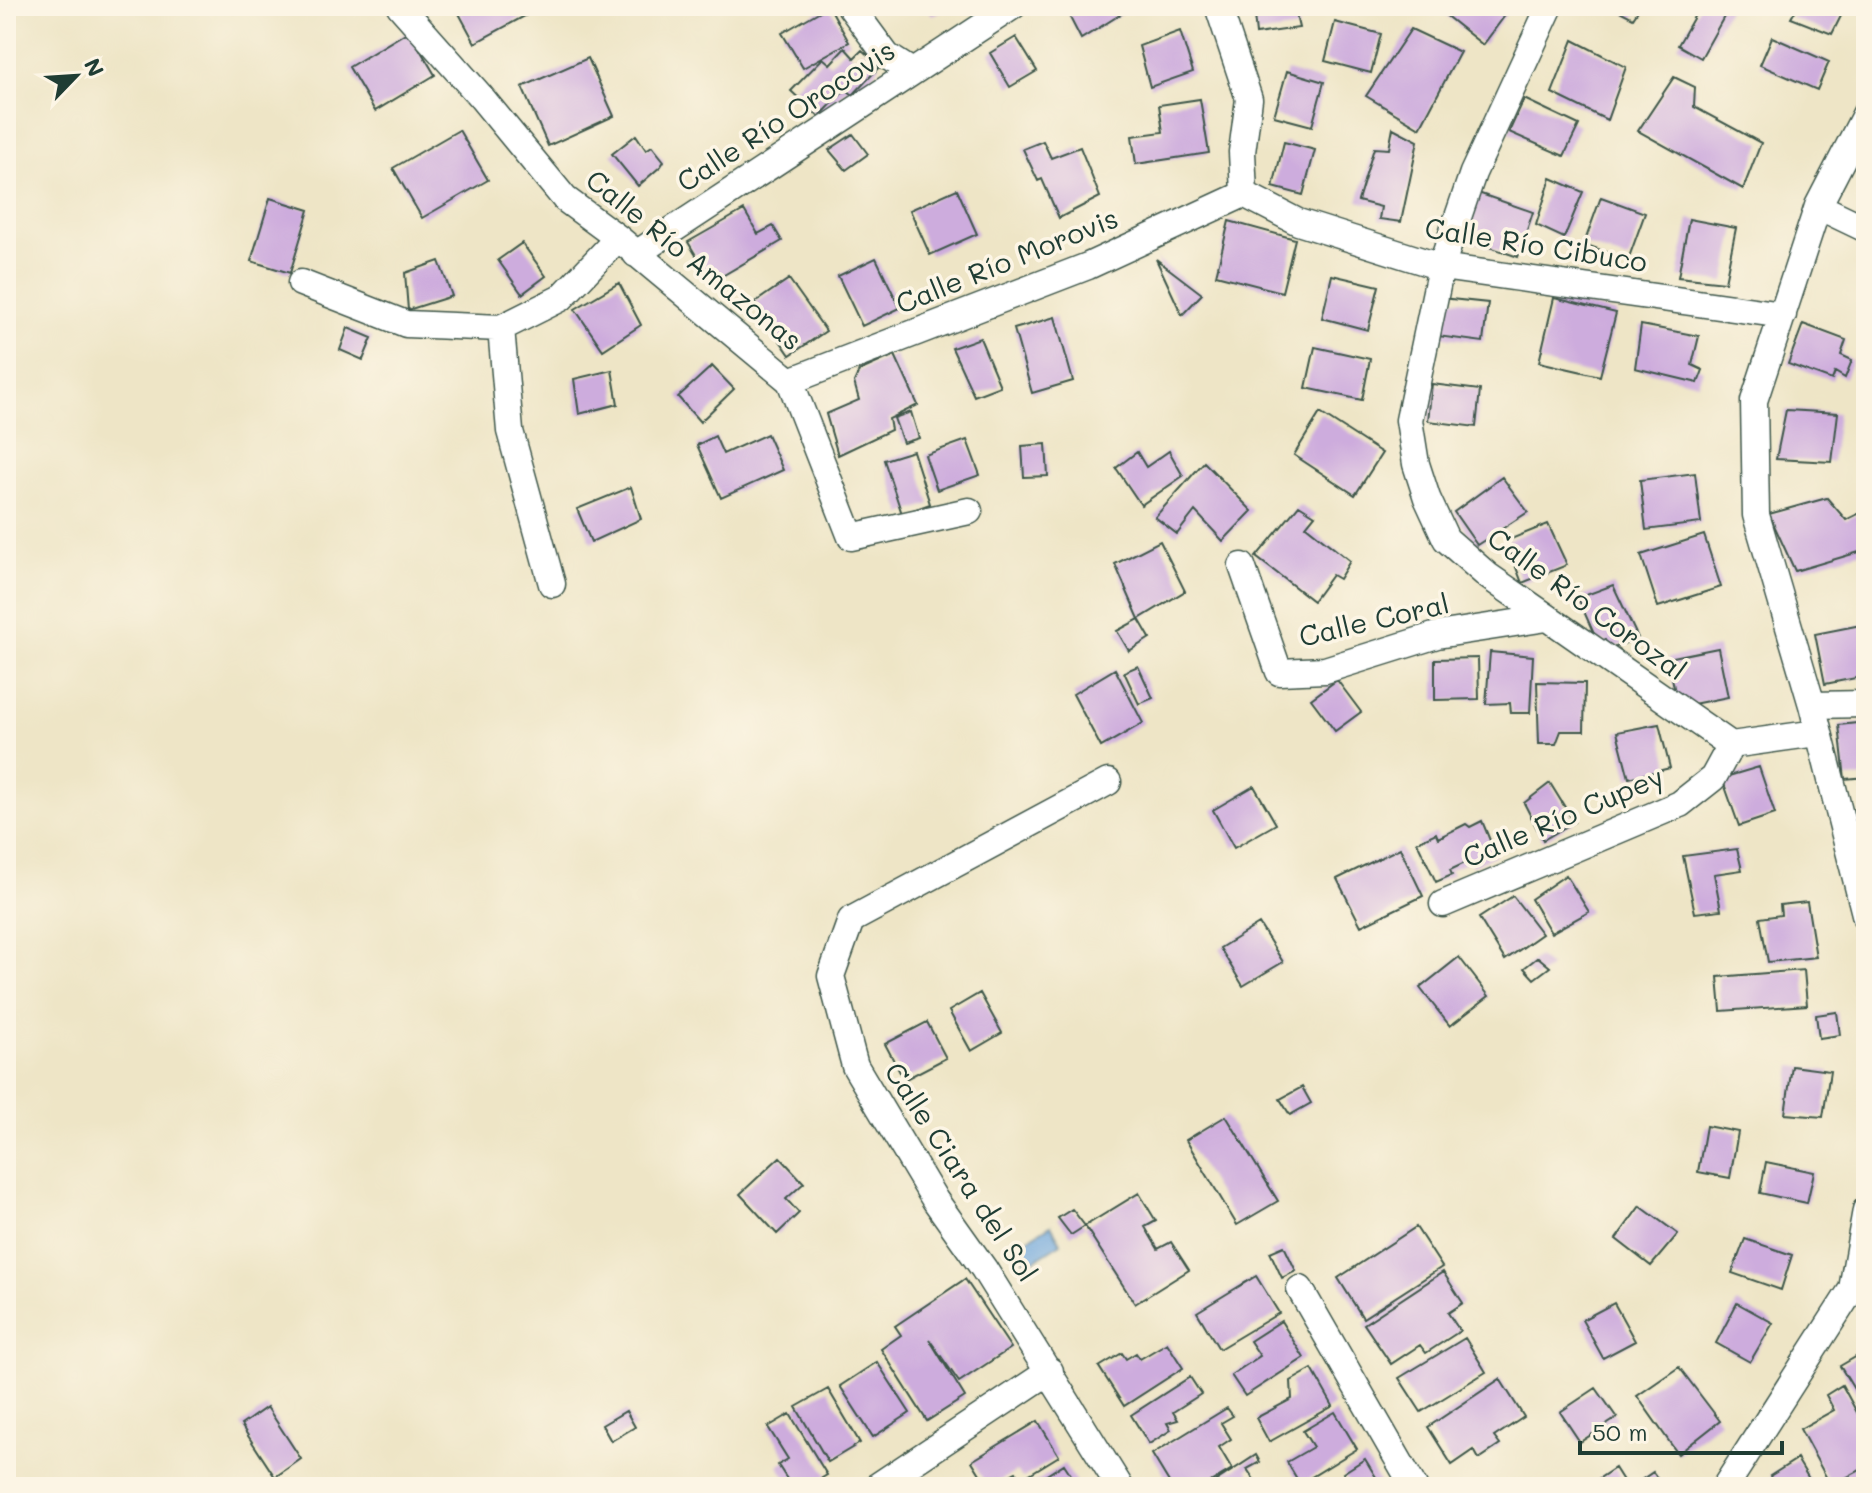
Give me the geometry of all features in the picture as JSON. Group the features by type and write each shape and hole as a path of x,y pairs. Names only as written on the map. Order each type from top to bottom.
{"street":[{"name":"Calle Río Amazonas","path":"400,6 481,97 565,199 627,246 790,381 851,537 969,511"},
{"path":"850,6 887,56 912,72"},
{"name":"Calle Río Orocovis","path":"501,328 561,298 627,246 912,72 1013,6"},
{"path":"1218,6 1249,99 1242,152 1244,194"},
{"name":"Calle Río Corozal","path":"1550,6 1473,173 1441,267 1409,420 1416,464 1427,498 1446,539 1488,576 1731,745"},
{"path":"1866,113 1818,206 1754,401 1756,515 1861,880 1866,918"},
{"name":"Calle Río Cibuco","path":"1244,194 1298,222 1441,267 1783,315"},
{"name":"Calle Río Morovis","path":"790,381 1088,266 1244,194"},
{"path":"1818,206 1866,229"},
{"path":"301,283 406,324 501,328 510,431 552,584"},
{"name":"Calle Coral","path":"1242,566 1279,672 1325,670 1437,635 1547,618"},
{"path":"1812,705 1866,704"},
{"path":"1731,745 1817,733"},
{"name":"Calle Río Cupey","path":"1443,904 1680,804 1713,778 1731,745"},
{"name":"Calle Ciara del Sol","path":"1108,782 851,920 831,976 855,1066 935,1200 1050,1371 1120,1487"},
{"path":"1725,1487 1859,1290 1866,1210"},
{"path":"1300,1289 1414,1487"},
{"path":"876,1487 1050,1371"}],"water":[{"path":"1051,1225 1061,1243 1028,1264 1017,1246"}],"building":[{"path":"455,6 531,6 534,11 475,43"},
{"path":"829,6 849,42 803,68 782,33"},
{"path":"926,6 947,6 933,16"},
{"path":"1067,6 1134,6 1081,39 1066,10"},
{"path":"1253,6 1305,6 1305,9 1295,11 1299,28 1256,34"},
{"path":"1442,6 1512,6 1483,45 1439,10"},
{"path":"1610,6 1641,6 1633,18"},
{"path":"1700,6 1730,6 1701,58 1678,45"},
{"path":"1798,6 1846,6 1832,34 1791,18"},
{"path":"1335,22 1381,34 1371,73 1325,61"},
{"path":"1411,29 1460,52 1420,128 1366,96"},
{"path":"409,31 435,75 375,111 349,67"},
{"path":"1180,31 1193,72 1150,87 1139,46"},
{"path":"1016,37 1037,71 1010,87 990,53"},
{"path":"1772,37 1829,62 1817,90 1760,65"},
{"path":"1573,40 1626,67 1607,120 1552,93"},
{"path":"845,48 854,58 862,50 880,66 853,95 846,89 819,117 791,91 823,58 830,64"},
{"path":"588,58 614,116 548,146 522,87"},
{"path":"1287,71 1324,82 1312,126 1274,116"},
{"path":"1674,77 1695,87 1694,107 1761,143 1743,189 1638,131"},
{"path":"1200,99 1209,153 1136,164 1132,136 1163,132 1159,105"},
{"path":"1524,99 1579,125 1564,156 1509,132"},
{"path":"1393,128 1418,141 1401,222 1379,219 1381,207 1358,201 1374,148 1389,149"},
{"path":"459,130 488,180 422,218 393,168"},
{"path":"853,134 868,154 846,170 829,150"},
{"path":"636,135 646,150 652,146 664,161 638,186 612,154"},
{"path":"1043,141 1051,158 1080,147 1100,197 1059,218 1042,179 1038,181 1023,149"},
{"path":"1284,142 1315,150 1303,195 1273,187"},
{"path":"1551,178 1583,192 1564,238 1536,225"},
{"path":"957,189 977,234 930,255 910,210"},
{"path":"1478,193 1533,212 1518,257 1463,238"},
{"path":"1601,197 1645,213 1628,260 1584,244"},
{"path":"270,198 309,210 290,273 251,261"},
{"path":"744,210 758,234 773,226 782,241 712,282 688,242"},
{"path":"1689,219 1736,228 1725,282 1678,277"},
{"path":"1229,221 1295,239 1282,292 1216,275"},
{"path":"522,243 546,276 522,294 498,260"},
{"path":"876,258 900,308 862,326 838,276"},
{"path":"1156,259 1202,294 1182,315"},
{"path":"439,261 452,296 408,310 405,273"},
{"path":"1332,275 1379,286 1368,330 1322,318"},
{"path":"789,279 826,331 790,355 754,303"},
{"path":"619,283 641,325 603,350 575,309"},
{"path":"1441,298 1488,303 1483,342 1437,336"},
{"path":"1554,298 1616,313 1600,376 1539,362"},
{"path":"1055,317 1073,381 1032,393 1014,329"},
{"path":"1803,324 1846,340 1841,355 1852,360 1845,378 1835,372 1832,380 1788,364"},
{"path":"1641,325 1699,336 1692,365 1703,370 1698,383 1635,368"},
{"path":"348,328 372,338 363,360 340,350"},
{"path":"980,338 1000,386 974,396 952,348"},
{"path":"1315,347 1370,359 1362,400 1306,388"},
{"path":"895,355 918,405 889,419 891,430 838,455 826,414 859,400 854,382 859,371"},
{"path":"712,366 734,389 700,422 678,397"},
{"path":"612,370 618,404 579,414 574,379"},
{"path":"1432,384 1480,390 1476,427 1428,421"},
{"path":"1786,410 1838,413 1832,462 1776,459"},
{"path":"911,412 919,438 903,443 894,418"},
{"path":"1320,413 1382,453 1355,495 1294,455"},
{"path":"767,434 783,470 721,498 697,445 715,436 723,454"},
{"path":"967,440 980,475 937,490 925,455"},
{"path":"1046,444 1048,476 1024,477 1022,446"},
{"path":"913,451 930,504 902,514 884,460"},
{"path":"1169,451 1183,476 1141,505 1116,468 1137,452 1146,467"},
{"path":"1204,462 1252,511 1223,541 1195,511 1177,534 1155,517"},
{"path":"1695,473 1701,523 1646,530 1640,480"},
{"path":"1502,477 1528,512 1477,545 1454,512"},
{"path":"631,487 641,519 591,542 577,509"},
{"path":"1827,498 1846,520 1864,511 1866,550 1795,571 1769,514"},
{"path":"1299,505 1315,515 1306,526 1350,561 1339,579 1332,575 1313,601 1256,557"},
{"path":"1548,524 1567,565 1522,583 1506,541"},
{"path":"1704,535 1721,587 1658,607 1641,555"},
{"path":"1160,541 1185,591 1139,619 1115,564"},
{"path":"1613,585 1638,638 1609,650 1605,640 1598,643 1578,598"},
{"path":"1139,619 1150,638 1129,651 1117,631"},
{"path":"1866,624 1866,676 1825,684 1815,634"},
{"path":"1718,648 1728,697 1678,707 1668,658"},
{"path":"1490,652 1533,656 1530,713 1511,713 1510,703 1486,704"},
{"path":"1478,658 1479,699 1435,700 1435,659"},
{"path":"1138,666 1153,698 1139,704 1124,672"},
{"path":"1115,669 1143,723 1101,747 1073,694"},
{"path":"1337,680 1361,712 1335,731 1311,699"},
{"path":"1537,682 1585,683 1584,731 1561,731 1556,744 1539,744"},
{"path":"1866,722 1866,777 1845,779 1839,725"},
{"path":"1659,724 1670,768 1629,778 1617,732"},
{"path":"1759,767 1775,814 1739,826 1722,778"},
{"path":"1550,783 1574,822 1543,840 1524,803"},
{"path":"1254,786 1276,824 1234,848 1213,810"},
{"path":"1482,821 1496,855 1472,866 1469,861 1450,870 1452,875 1436,882 1417,842 1436,833 1438,838 1466,824 1470,827"},
{"path":"1400,848 1423,896 1361,926 1337,879"},
{"path":"1737,849 1742,870 1714,874 1721,910 1695,913 1683,856"},
{"path":"1566,875 1589,912 1551,933 1531,899"},
{"path":"1513,896 1542,934 1505,960 1479,918"},
{"path":"1807,902 1816,957 1768,962 1760,918 1781,915 1780,905"},
{"path":"1259,924 1283,962 1243,986 1220,948"},
{"path":"1459,957 1489,996 1450,1026 1420,988"},
{"path":"1538,957 1550,967 1534,979 1524,968"},
{"path":"1804,970 1807,1005 1721,1011 1718,977"},
{"path":"980,993 1002,1033 971,1051 949,1011"},
{"path":"1837,1012 1840,1035 1819,1038 1816,1015"},
{"path":"927,1022 946,1058 904,1080 885,1044"},
{"path":"1792,1066 1830,1071 1823,1117 1785,1114"},
{"path":"1302,1087 1311,1103 1290,1115 1280,1099"},
{"path":"1226,1116 1278,1201 1237,1225 1186,1140"},
{"path":"1706,1126 1738,1132 1730,1178 1698,1172"},
{"path":"780,1157 804,1183 786,1199 799,1213 777,1234 740,1194"},
{"path":"1766,1162 1814,1172 1807,1203 1760,1193"},
{"path":"1139,1193 1156,1221 1145,1227 1158,1249 1171,1242 1189,1270 1135,1304 1085,1226"},
{"path":"1640,1206 1678,1234 1651,1266 1616,1239"},
{"path":"1072,1209 1085,1226 1071,1235 1058,1218"},
{"path":"1416,1227 1442,1267 1363,1318 1338,1278"},
{"path":"1745,1239 1792,1255 1781,1290 1732,1273"},
{"path":"1284,1246 1296,1271 1282,1278 1270,1252"},
{"path":"1443,1272 1463,1303 1448,1313 1460,1331 1426,1353 1420,1345 1391,1364 1364,1324"},
{"path":"1256,1276 1279,1313 1219,1349 1197,1312"},
{"path":"965,1279 1011,1348 959,1382 929,1339 965,1397 927,1421 881,1349 901,1335 895,1326"},
{"path":"1614,1303 1635,1341 1603,1358 1582,1320"},
{"path":"1737,1303 1773,1323 1750,1362 1716,1343"},
{"path":"1281,1321 1304,1358 1245,1396 1231,1375 1260,1356 1250,1341"},
{"path":"1465,1338 1486,1372 1421,1412 1399,1378"},
{"path":"1167,1343 1183,1368 1124,1406 1099,1367 1122,1353 1126,1359 1136,1353 1140,1359"},
{"path":"1866,1351 1866,1409 1840,1366"},
{"path":"877,1362 910,1413 873,1437 840,1386"},
{"path":"1679,1367 1720,1421 1678,1454 1637,1396"},
{"path":"1312,1369 1333,1406 1269,1442 1256,1418 1292,1399 1291,1381"},
{"path":"1190,1377 1201,1394 1173,1412 1178,1420 1167,1423 1171,1430 1149,1444 1131,1415"},
{"path":"1500,1379 1524,1417 1494,1437 1500,1445 1479,1459 1474,1450 1452,1465 1428,1427"},
{"path":"1842,1385 1866,1429 1866,1467 1831,1486 1800,1429 1834,1410 1826,1395"},
{"path":"1596,1388 1617,1418 1580,1442 1560,1412"},
{"path":"828,1389 860,1443 828,1462 796,1407"},
{"path":"267,1407 301,1459 275,1477 241,1425"},
{"path":"1227,1408 1233,1416 1221,1423 1231,1439 1219,1447 1232,1469 1202,1487 1172,1487 1152,1454"},
{"path":"626,1411 635,1427 611,1441 602,1425"},
{"path":"1335,1412 1357,1449 1300,1484 1287,1462 1313,1447 1303,1431"},
{"path":"790,1414 827,1475 807,1487 792,1487 778,1465 788,1459 768,1427"},
{"path":"1038,1421 1059,1456 1023,1478 1016,1472 988,1487 972,1461"},
{"path":"1256,1455 1260,1462 1247,1469 1259,1487 1207,1487"},
{"path":"1365,1459 1382,1487 1336,1487 1348,1482 1343,1473"},
{"path":"1797,1459 1814,1487 1777,1487 1770,1476"},
{"path":"1064,1464 1079,1487 1028,1487"},
{"path":"1615,1468 1627,1487 1586,1487"},
{"path":"1653,1472 1663,1487 1631,1487"}]}
